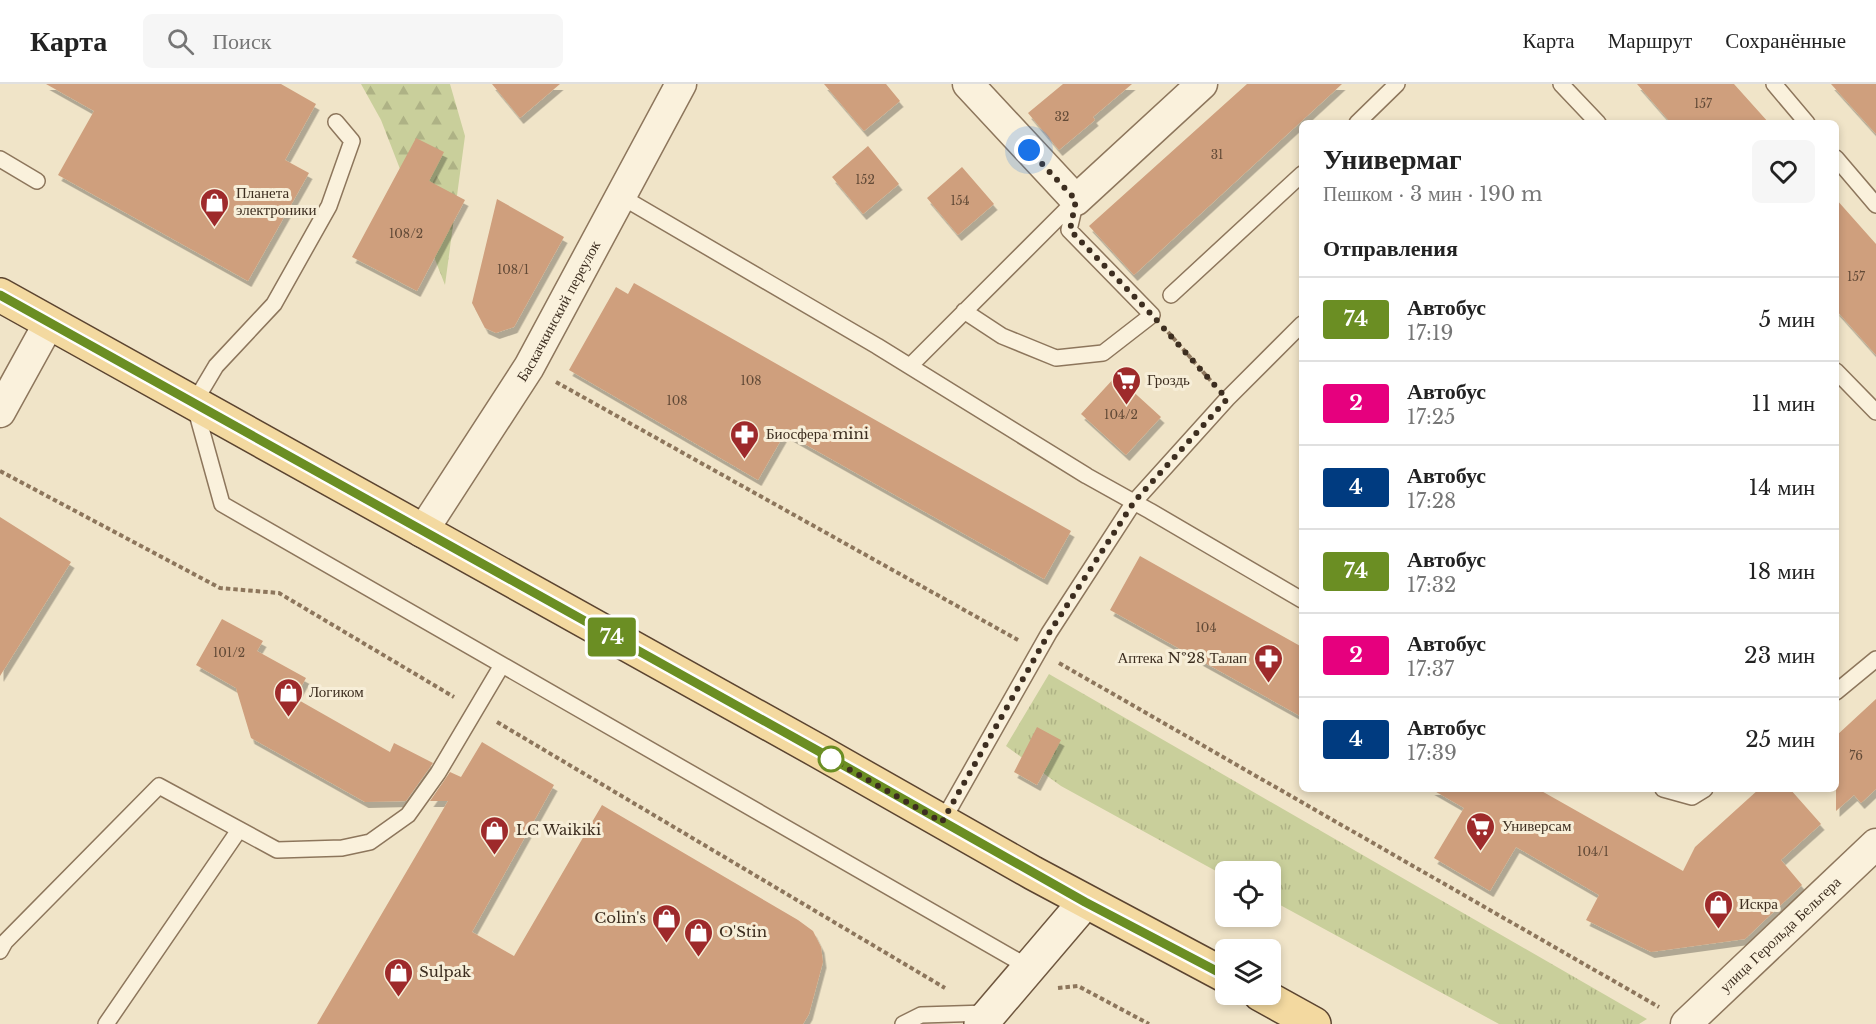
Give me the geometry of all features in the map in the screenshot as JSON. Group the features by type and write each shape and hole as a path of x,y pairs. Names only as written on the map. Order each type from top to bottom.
{"main road":[{"path":"0,295 1085,902 1215,970"},
{"path":"1280,1005 1314,1024"}],"street":[{"name":"Баскачкинский переулок","path":"422,532 529,367 681,84"},
{"path":"968,84 1076,200 1202,84"},
{"path":"0,412 49,324"},
{"name":"улица Герольда Бельгера","path":"1687,1024 1876,843"},
{"path":"986,1019 1085,902"}],"lane":[{"path":"1360,120 1397,84"},
{"path":"1561,84 1595,120"},
{"path":"1774,84 1804,120"},
{"path":"336,122 351,141 329,206 274,304 216,366 194,404 222,504 1030,968"},
{"path":"0,159 37,181"},
{"path":"1839,162 1876,205"},
{"path":"1171,295 1299,177"},
{"path":"622,197 910,366 1087,476 1299,598"},
{"path":"910,366 1076,200"},
{"path":"964,311 1002,336 1056,358 1103,353 1152,315 1070,230 1076,200"},
{"path":"942,822 1049,633 1134,502 1227,399 1299,327"},
{"path":"1839,374 1876,412"},
{"path":"1839,690 1876,659"},
{"path":"0,951 5,942 159,786 277,850 342,848 370,842 408,814 438,773 502,665"},
{"path":"1674,792 1692,797 1700,792"},
{"path":"106,1024 239,830"},
{"path":"903,1024 921,1015 986,1019"}],"path":[{"path":"1152,315 1227,399"},
{"path":"529,367 1040,652 1687,1024"},
{"path":"1056,988 1078,986 1149,1024"}],"green space":[{"path":"361,84 450,84 465,136 445,285 381,120"},
{"path":"1049,674 1647,1019 1639,1024 1499,1024 1281,905 1281,861 1215,861 1215,871 1061,786 1006,746"}],"building":[{"name":"Планета электроники","path":"46,84 281,84 316,104 285,160 309,173 248,281 58,175 94,111"},
{"path":"492,84 560,84 520,118"},
{"path":"824,84 886,84 900,101 864,131"},
{"path":"1063,84 1132,84 1093,117 1095,120 1059,150 1028,113"},
{"path":"1247,84 1342,84 1303,120 1299,120 1299,123 1134,275 1089,226"},
{"path":"1637,84 1734,84 1766,120 1668,120"},
{"path":"1831,84 1876,84 1876,134"},
{"path":"416,138 444,152 429,181 465,200 417,291 352,257"},
{"path":"868,146 899,184 863,214 832,177"},
{"path":"962,167 994,204 958,235 927,198"},
{"path":"497,199 564,237 514,327 496,333 485,328 472,303"},
{"path":"1839,202 1876,244 1876,355 1839,313"},
{"path":"634,283 1071,531 1044,579 785,433 758,480 569,370 616,287 628,294"},
{"path":"1116,376 1161,417 1126,455 1081,414"},
{"path":"0,517 71,562 0,676"},
{"path":"1140,556 1299,645 1299,715 1110,610"},
{"name":"Логиком","path":"222,619 263,641 257,651 306,678 295,698 390,752 394,743 433,763 406,801 365,802 251,738 236,688 196,665"},
{"path":"1876,699 1876,789 1861,803 1854,795 1836,811 1836,792 1839,792 1839,733"},
{"path":"1037,727 1061,740 1037,785 1014,772"},
{"path":"482,742 554,785 472,932 514,956 602,805 813,931 821,947 823,962 809,1014 803,1024 317,1024 448,801 430,801 450,772 461,777"},
{"path":"1436,792 1543,792 1683,871 1695,847 1756,792 1793,792 1821,824 1781,860 1802,885 1745,939 1651,952 1586,920 1599,895 1516,847 1490,891 1434,858 1464,808"}],"bus line":[{"name":"74","path":"0,295 1085,902 1215,970"}],"place":[{"name":"Планета электроники","path":"215,228"},
{"name":"Гроздь","path":"1126,406"},
{"name":"Биосфера mini","path":"745,460"},
{"name":"Аптека №28 Талап","path":"1268,684"},
{"name":"Логиком","path":"288,718"},
{"name":"Универсам","path":"1481,852"},
{"name":"LC Waikiki","path":"495,856"},
{"name":"Искра","path":"1718,930"},
{"name":"Colin's","path":"667,944"},
{"name":"O'Stin","path":"698,958"},
{"name":"Sulpak","path":"398,998"}],"route":[{"path":"831,759 942,822 1049,633 1134,502 1227,399 1152,315 1070,230 1076,200 1029,150"}]}
